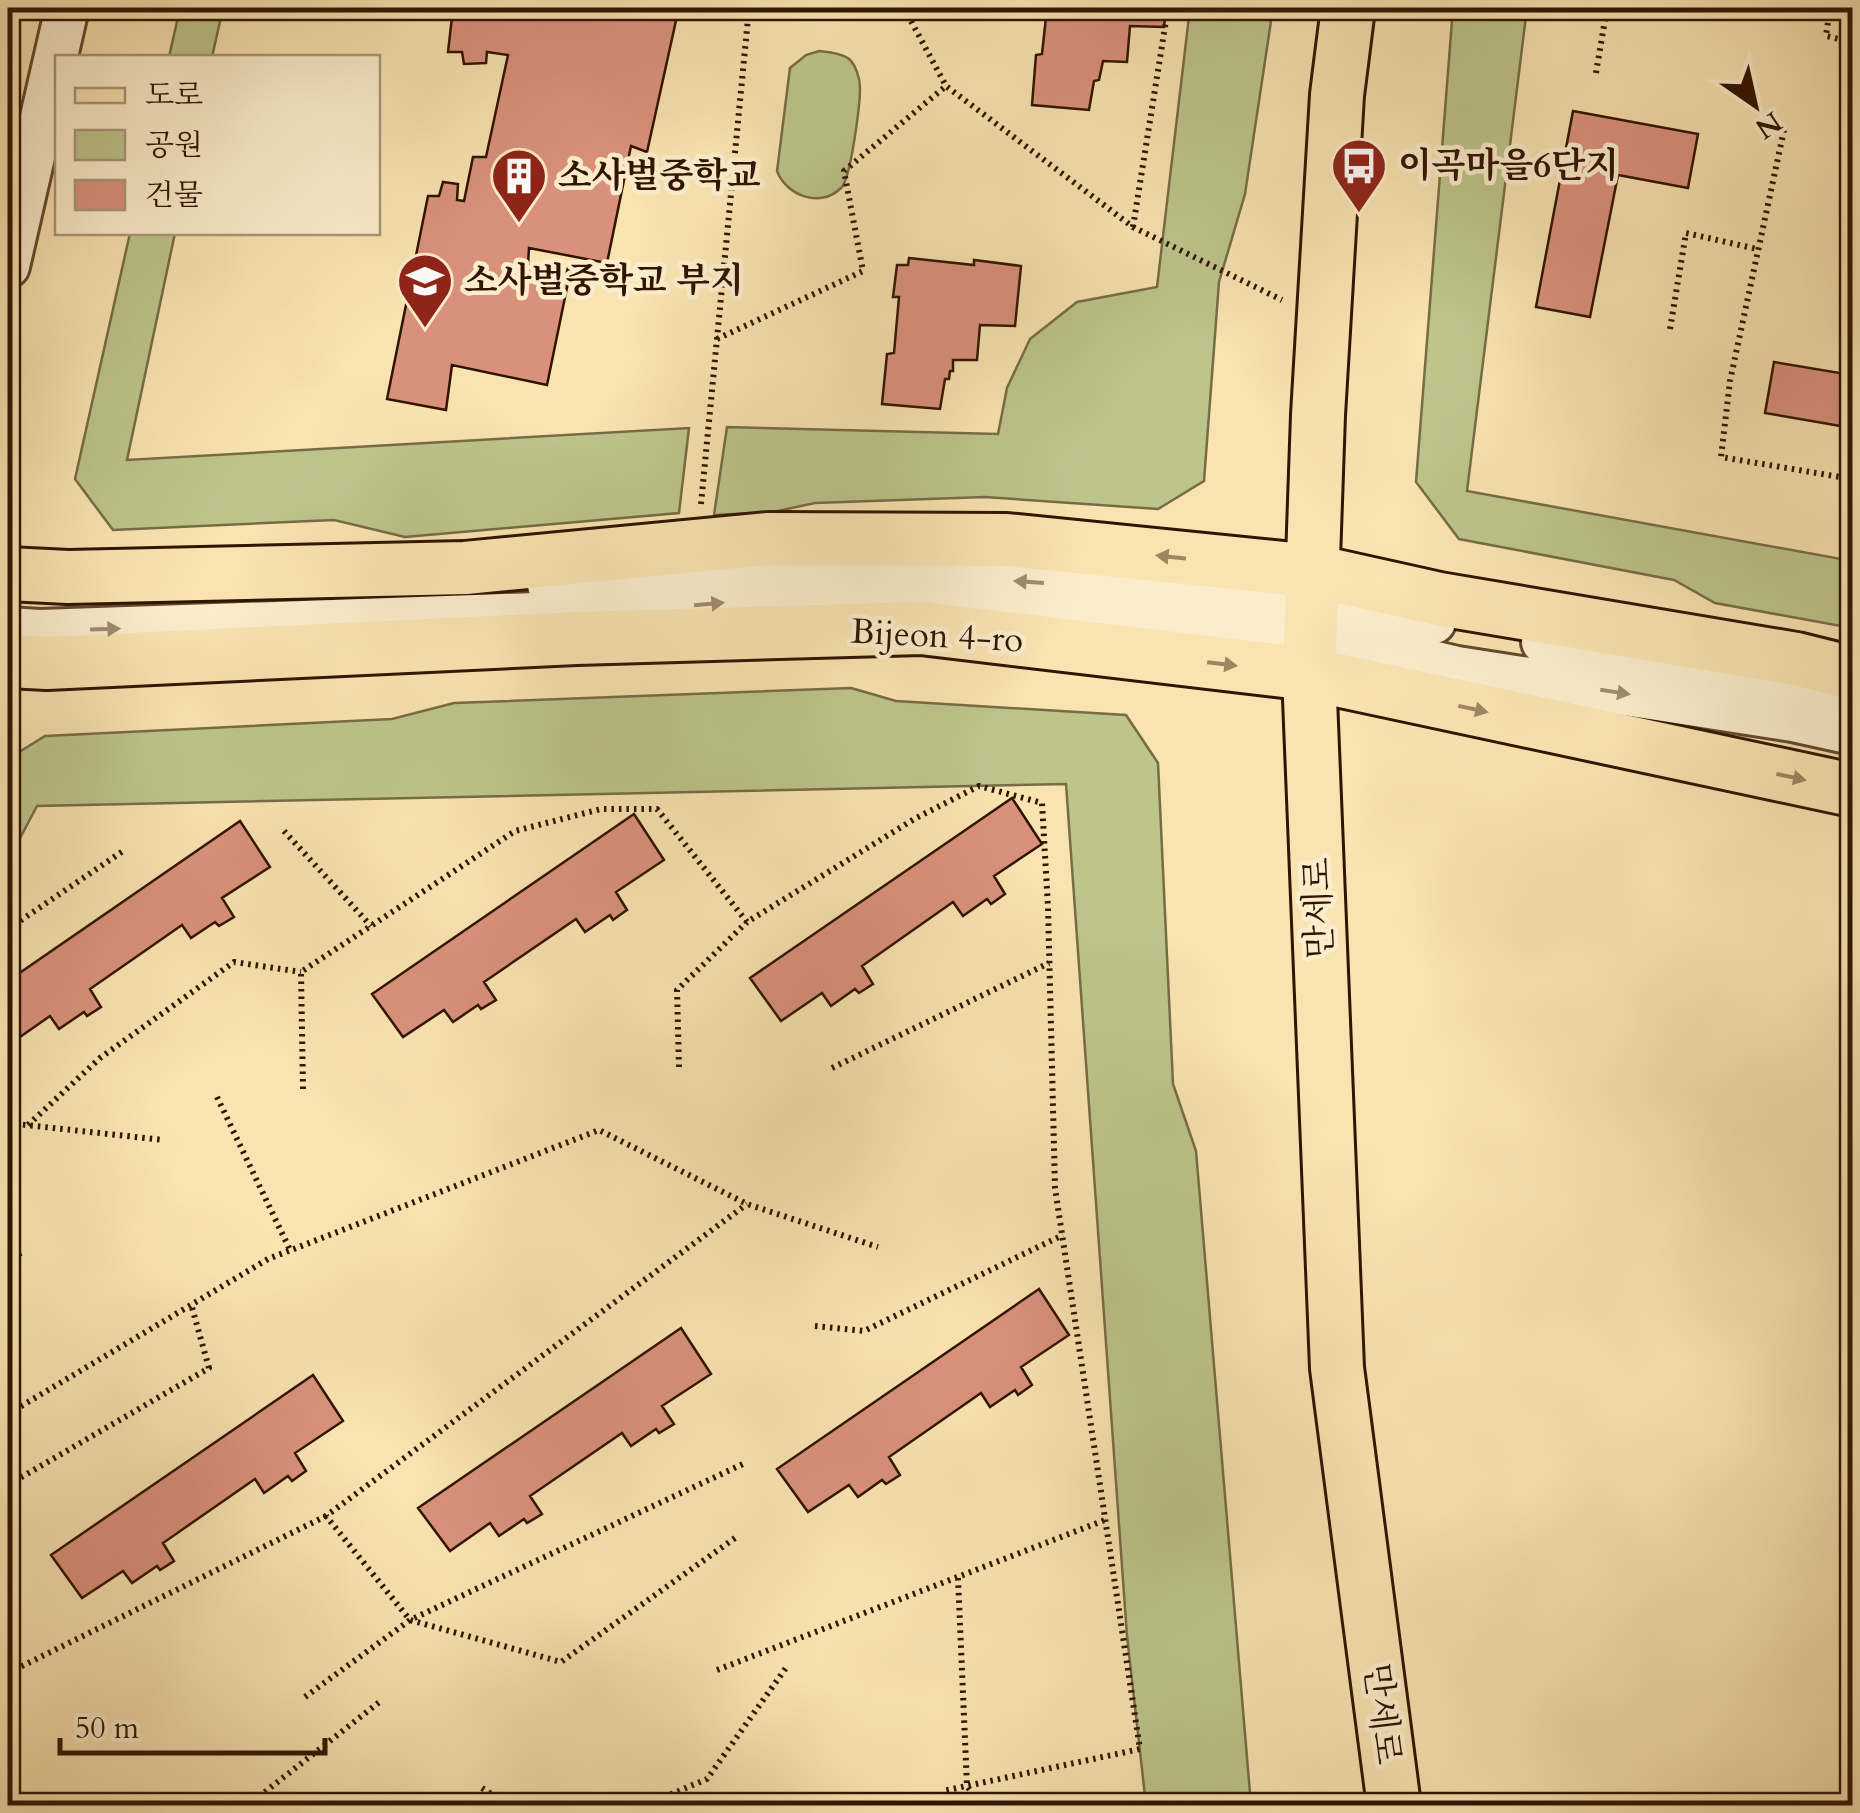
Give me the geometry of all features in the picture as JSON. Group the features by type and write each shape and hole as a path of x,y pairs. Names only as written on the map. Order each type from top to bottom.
{"main road":[{"name":"만세로","path":"1348,8 1337,95 1311,620 1337,1368 1394,1806"},
{"name":"Bijeon 4-ro","path":"8,574 68,577 465,568 768,539 1007,540 1311,620 1852,790"},
{"name":"Bijeon 4-ro","path":"8,661 46,663 556,638 1311,620 1439,599 1796,660 1852,674"}],"street":[{"path":"56,55 67,8"},
{"path":"8,266 55,60"},
{"path":"8,598 421,595 786,567 1311,620 1852,699"},
{"path":"8,629 623,611 790,597 1311,620 1457,668 1852,732"}],"path":[{"path":"700,510 749,8"},
{"path":"904,8 946,86 1133,227 1324,320"},
{"path":"1133,227 1168,8"},
{"path":"1596,73 1607,8"},
{"path":"1830,8 1826,36 1852,42"},
{"path":"717,339 864,271 844,171 946,86"},
{"path":"1784,130 1730,381 1722,457 1852,478"},
{"path":"1670,329 1686,233 1757,249"},
{"path":"679,1067 677,990 747,922 916,818 979,786 1042,803 1055,1188 1140,1749 943,1791 943,1806"},
{"path":"28,1125 100,1058 234,962 300,972 514,832 601,809 657,809 747,922"},
{"path":"284,831 371,926"},
{"path":"8,929 126,849"},
{"path":"832,1068 1049,963"},
{"path":"300,972 303,1089"},
{"path":"217,1097 290,1250"},
{"path":"8,1123 163,1140"},
{"path":"8,1414 268,1259 598,1130 747,1204 878,1247"},
{"path":"8,1673 326,1516 747,1204"},
{"path":"814,1326 864,1332 1062,1234"},
{"path":"8,1235 20,1256"},
{"path":"8,1484 209,1368 191,1304"},
{"path":"305,1698 410,1620 744,1462"},
{"path":"326,1516 410,1620 561,1662 735,1538"},
{"path":"718,1670 1105,1520"},
{"path":"958,1578 968,1786 982,1806"},
{"path":"643,1806 707,1779 788,1665"},
{"path":"248,1806 382,1700"},
{"path":"8,1741 20,1806"},
{"path":"482,1788 510,1806"}],"green space":[{"path":"180,8 223,8 212,55 169,55"},
{"path":"1190,8 1273,8 1245,194 1219,282 1204,481 1158,509 985,497 815,503 773,512 714,515 727,427 998,434 1007,388 1030,339 1077,302 1157,287"},
{"path":"1453,8 1527,8 1467,491 1852,561 1852,628 1715,603 1674,580 1459,539 1416,482"},
{"path":"819,51 849,59 860,88 845,182 833,194 814,198 788,187 777,171 790,68 806,55"},
{"path":"130,235 175,235 127,460 689,428 679,513 405,537 334,520 113,530 75,479"},
{"path":"851,688 896,701 1126,715 1158,763 1173,1084 1196,1151 1251,1805 1146,1805 1127,1636 1066,784 37,806 8,861 8,759 45,736 392,719 454,703"}],"building":[{"name":"소사벌중학교","path":"453,8 661,8 660,11 677,16 647,152 631,146 607,263 529,248 528,264 565,278 571,268 547,385 452,365 446,410 387,399 428,196 439,196 443,182 458,184 457,200 464,201 473,157 486,157 508,55 487,52 486,63 464,64 462,52 448,52"},
{"path":"1047,8 1166,8 1164,27 1130,26 1127,62 1103,61 1099,80 1094,81 1089,110 1032,105 1036,55 1042,54"},
{"path":"1573,111 1698,134 1688,188 1618,175 1590,317 1536,307"},
{"path":"909,258 1021,266 1015,326 980,325 977,360 953,360 940,409 882,404 887,354 894,353 899,297 893,297 897,265 908,265"},
{"path":"1774,362 1852,375 1852,428 1765,413"},
{"path":"1012,798 1042,844 994,876 1005,894 991,904 987,899 963,916 953,902 862,966 873,984 859,993 855,989 831,1006 822,993 781,1021 750,978"},
{"path":"634,814 664,860 616,892 627,910 613,920 610,915 585,932 576,919 484,982 496,1000 481,1009 478,1005 453,1022 444,1010 403,1037 372,994"},
{"path":"240,821 270,867 222,898 234,917 219,926 215,922 191,938 182,925 90,989 101,1007 87,1016 84,1012 59,1029 50,1016 10,1044 8,981"},
{"path":"1039,1289 1069,1335 1021,1367 1032,1385 1018,1395 1015,1390 990,1407 981,1393 889,1457 900,1475 886,1484 882,1480 858,1497 849,1485 808,1512 777,1469"},
{"path":"681,1328 711,1374 662,1406 674,1424 659,1433 656,1429 631,1446 622,1433 530,1496 542,1514 527,1523 524,1519 499,1536 490,1523 450,1551 418,1508"},
{"path":"313,1375 343,1421 295,1453 306,1471 292,1481 288,1476 264,1493 255,1479 163,1543 174,1561 160,1570 157,1566 132,1583 123,1571 82,1598 51,1555"}],"place":[{"name":"이곡마을6단지","path":"1359,215"},
{"name":"소사벌중학교","path":"519,225"},
{"name":"소사벌중학교 부지","path":"425,330"}]}
